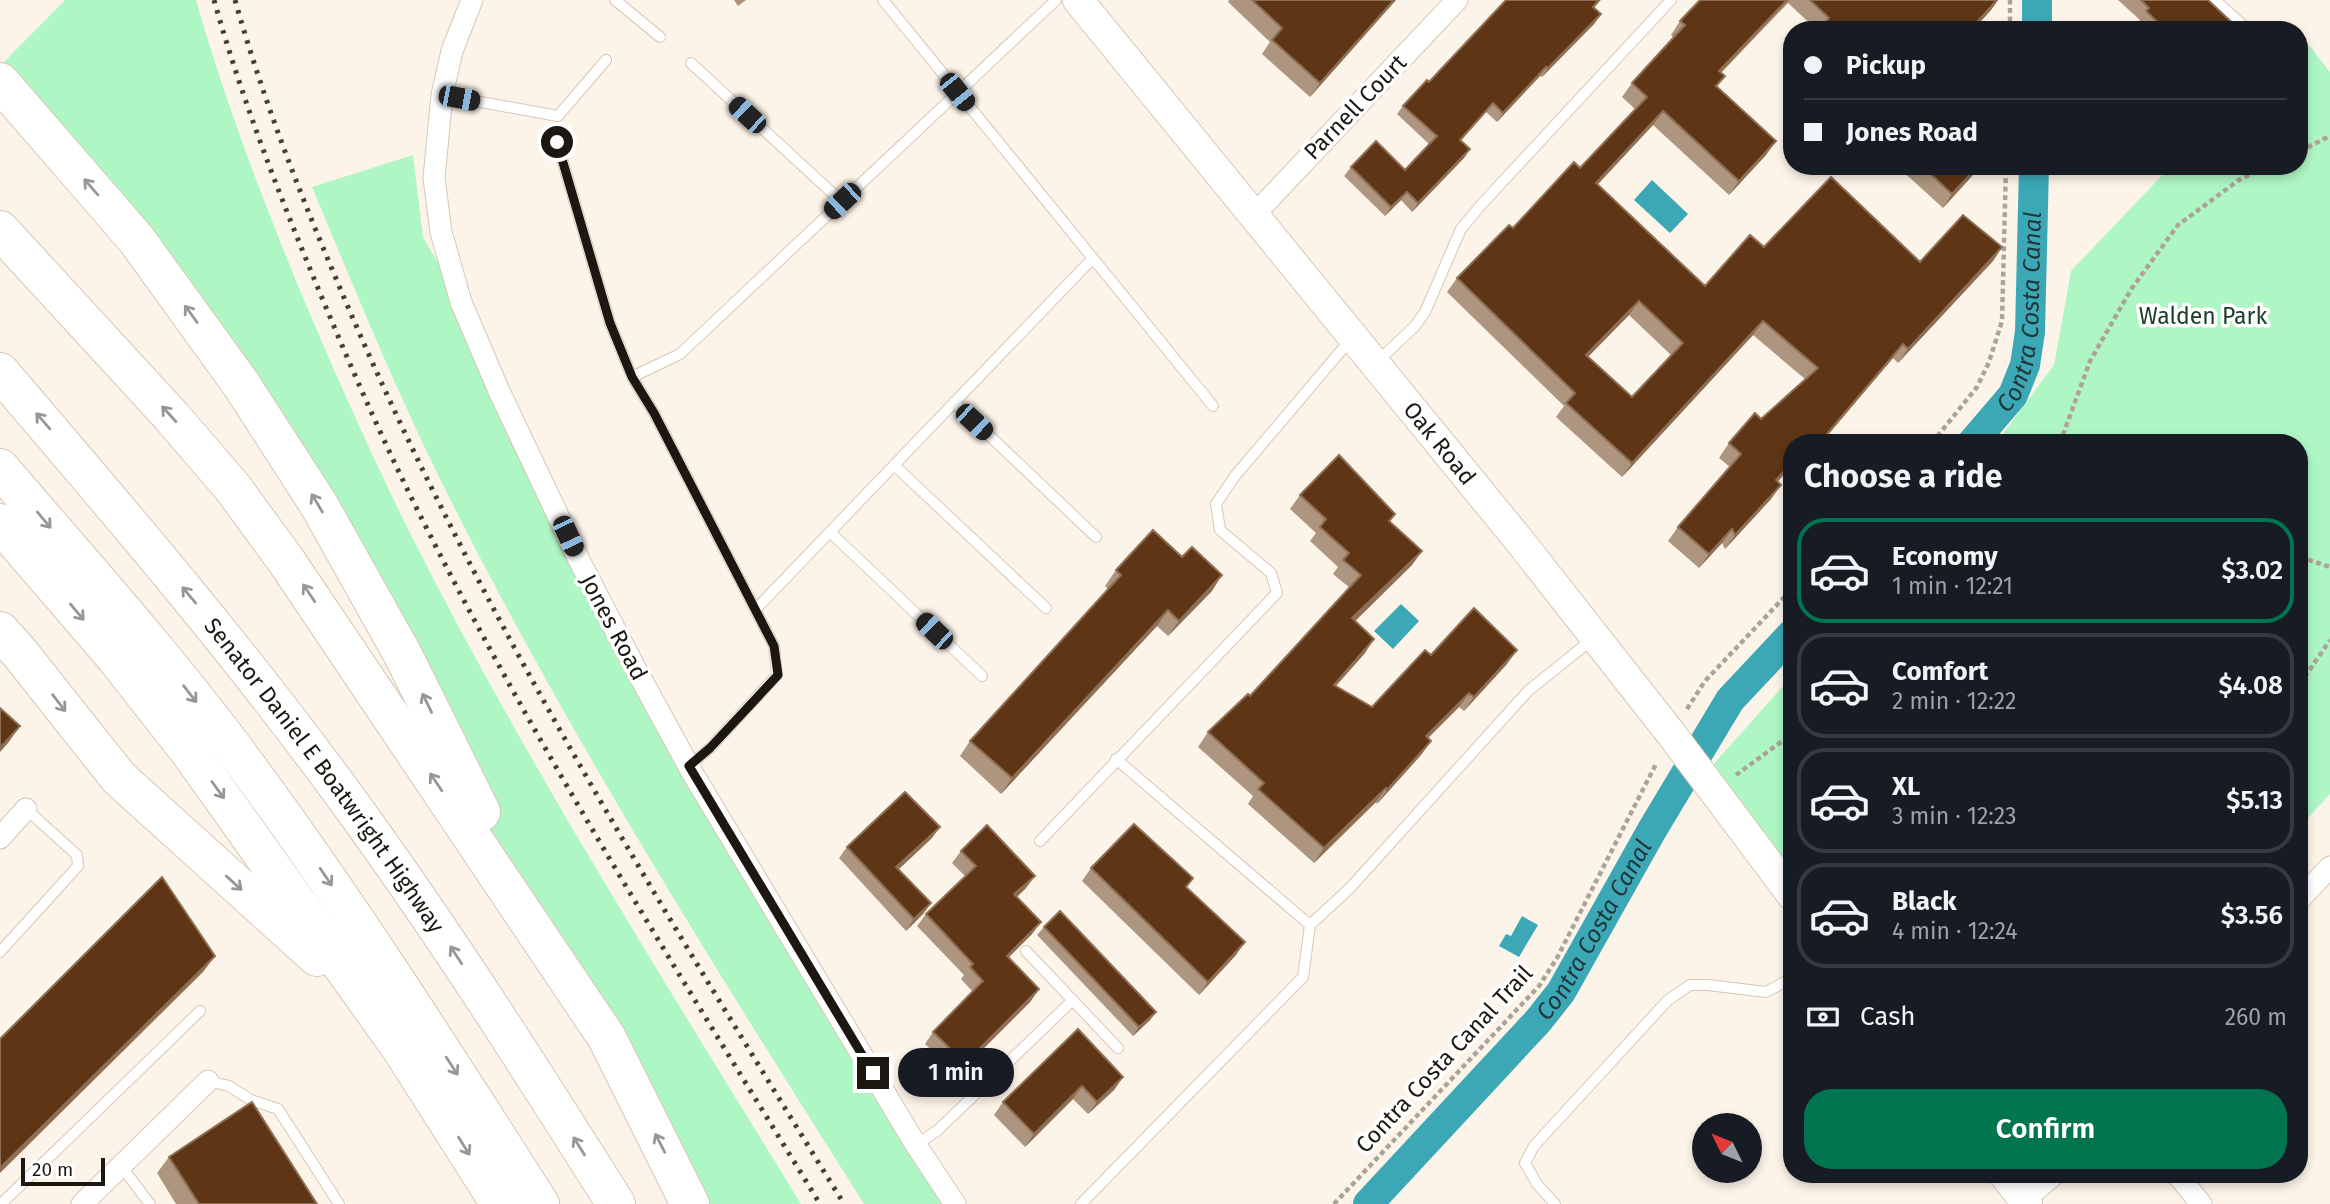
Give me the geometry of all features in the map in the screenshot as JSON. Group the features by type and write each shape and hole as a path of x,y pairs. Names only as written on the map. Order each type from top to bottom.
{"highway":[{"path":"0,82 136,239 241,384 319,505 403,655 543,940"},
{"path":"0,230 172,417 233,488 287,562 607,1038 690,1204"},
{"name":"Senator Daniel E Boatwright Highway","path":"0,372 215,626 362,820 484,998 616,1204"},
{"path":"0,468 168,666 242,759 318,865 427,1027 540,1204"},
{"path":"0,523 115,657 189,751 372,1007 500,1204"},
{"path":"0,631 119,778 372,1007"}],"main road":[{"name":"Oak Road","path":"1078,0 1595,637 1783,883"},
{"path":"2011,1183 2026,1202"}],"street":[{"name":"Jones Road","path":"472,0 452,51 442,94 433,178 441,232 461,302 499,391 579,560 689,766 916,1145 955,1204"},
{"name":"Parnell Court","path":"1254,215 1457,0"},
{"path":"0,838 26,809"},
{"path":"2308,890 2330,867"},
{"path":"82,1204 208,1081"},
{"path":"2026,1202 2046,1183"},
{"path":"2184,1183 2201,1204"}],"lane":[{"path":"615,0 660,37"},
{"path":"883,0 1213,406"},
{"path":"632,377 680,354 1056,0"},
{"path":"1375,364 1415,326 1425,312 1461,229 1480,205 1671,0"},
{"path":"2215,0 2238,21"},
{"path":"442,94 558,116 606,60"},
{"path":"691,63 842,201"},
{"path":"557,142 610,323 632,377 654,413 774,646 778,675 710,748 689,766"},
{"path":"755,610 1093,258"},
{"path":"1040,841 1277,593 1272,573 1220,530 1216,504 1235,476 1353,337"},
{"path":"954,402 1096,537"},
{"path":"894,465 1046,608"},
{"path":"830,532 982,676"},
{"path":"1082,1204 1303,977 1310,925 1350,888 1528,691 1595,637"},
{"path":"1116,759 1310,925"},
{"path":"0,952 78,866 77,855 26,809"},
{"path":"1026,951 1118,1048"},
{"path":"1555,1204 1537,1184 1525,1163 1534,1146 1668,1000 1690,985 1766,992 1783,983"},
{"path":"916,1145 938,1130 1073,1000"},
{"path":"1,1204 200,1011"},
{"path":"208,1081 229,1086 251,1100 278,1110 340,1204"},
{"path":"121,1166 150,1204"}],"path":[{"path":"2010,0 2010,21"},
{"path":"2308,147 2330,136"},
{"path":"1939,434 1977,387 1989,362 2002,321 2006,175"},
{"path":"2063,434 2090,361 2132,288 2178,225 2249,175"},
{"path":"2308,560 2330,567"},
{"path":"1700,688 1783,599"},
{"path":"2308,672 2330,640"},
{"path":"1709,783 1783,739"},
{"name":"Contra Costa Canal Trail","path":"1334,1204 1539,986 1557,958 1646,782"}],"green space":[{"path":"65,0 196,0 231,109 285,252 352,409 408,529 453,616 548,786 801,1204 690,1204 543,940 403,655 0,66"},
{"name":"Walden Park","path":"2308,44 2330,72 2330,794 2308,818 2308,434 2003,434 2054,365 2071,271 2162,175 2308,175"},
{"path":"413,155 423,237 461,302 579,560 955,1204 864,1204 703,947 599,773 549,686 454,507 398,389 312,187"},
{"path":"1783,686 1783,883 1703,776"}],"water":[{"path":"1652,180 1688,214 1670,233 1634,200"},
{"path":"1401,604 1419,621 1393,649 1374,631"},
{"path":"1522,916 1538,925 1519,957 1499,946 1506,934 1511,936"}],"building":[{"path":"1252,0 1394,0 1320,83 1272,40 1282,28"},
{"path":"1506,0 1599,0 1593,7 1601,14 1503,113 1493,103 1460,140 1470,149 1418,203 1407,192 1391,207 1351,167 1376,141 1405,170 1437,136 1403,106"},
{"path":"1700,0 1787,0 1719,71 1725,76 1716,86 1776,141 1739,181 1663,111 1596,183 1705,286 1750,235 1764,247 1831,177 1920,262 1963,215 2002,247 1908,349 1903,344 1827,434 1783,434 1783,472 1776,480 1781,485 1735,535 1732,529 1709,554 1678,527 1741,454 1729,443 1755,413 1761,419 1818,368 1763,321 1632,463 1566,403 1575,393 1457,278 1509,225 1513,228 1574,162 1580,168 1647,97 1632,83 1685,25 1680,21","holes":["1639,301 1683,343 1632,397 1586,355"]},
{"path":"1810,0 1997,0 1978,21 1826,21 1829,18"},
{"path":"2141,0 2208,0 2230,21 2157,21 2146,11 2149,8"},
{"path":"1932,175 1970,175 1952,194"},
{"path":"1339,455 1395,514 1389,521 1422,551 1352,618 1374,639 1334,685 1372,707 1425,650 1431,655 1474,608 1517,650 1474,697 1469,693 1426,736 1431,741 1387,790 1386,788 1324,848 1258,789 1264,783 1208,732 1248,694 1250,696 1361,575 1343,560 1349,553 1320,527 1326,519 1300,495"},
{"path":"1153,530 1182,557 1192,547 1222,575 1179,621 1168,610 1012,778 970,741 1121,575 1116,570"},
{"path":"0,708 20,726 0,748"},
{"path":"905,792 940,827 896,867 931,903 914,919 847,847"},
{"path":"1134,824 1193,878 1186,887 1245,942 1208,982 1091,868"},
{"path":"987,825 1035,876 1014,894 1041,922 1007,956 1039,989 965,1063 933,1032 983,981 970,967 973,964 926,914 976,866 961,851"},
{"path":"162,877 215,956 0,1168 0,1039"},
{"path":"1060,911 1156,1012 1139,1027 1044,927"},
{"path":"1078,1029 1123,1077 1097,1102 1082,1086 1034,1134 1003,1102"},
{"path":"252,1102 317,1204 199,1204 169,1157"}],"waterway":[{"name":"Contra Costa Canal","path":"2037,0 2037,21"},
{"name":"Contra Costa Canal","path":"1980,434 2013,395 2025,365 2030,332 2034,175"},
{"name":"Contra Costa Canal","path":"1368,1204 1538,1021 1561,992 1652,830 1730,700 1783,644"}],"railway":[{"path":"214,0 273,177 367,403 424,523 469,611 565,783 820,1204"},
{"path":"235,0 269,107 337,281 390,402 448,520 572,752 706,979 844,1204"}],"route":[{"path":"557,142 610,323 632,377 654,413 774,646 778,675 710,748 689,766 873,1073"}]}
